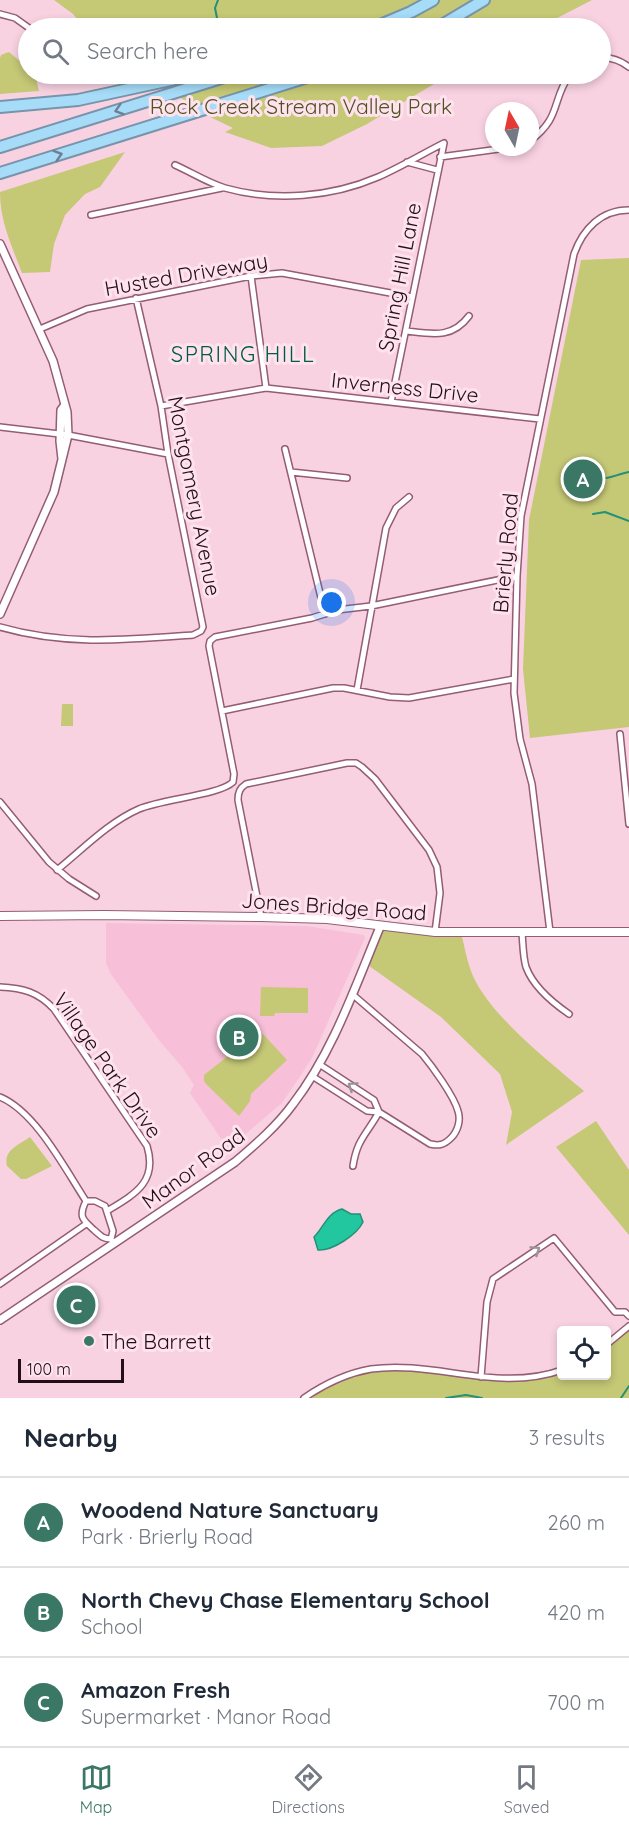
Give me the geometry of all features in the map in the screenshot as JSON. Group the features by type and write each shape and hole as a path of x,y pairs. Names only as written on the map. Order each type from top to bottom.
{"highway":[{"path":"397,18 433,0"},
{"path":"454,18 484,0"},
{"path":"0,107 78,100 152,84"},
{"path":"0,147 202,84"},
{"path":"1,173 285,84"}],"main road":[{"name":"Jones Bridge Road","path":"0,916 261,917 327,919 435,932 629,932"}],"street":[{"path":"0,14 18,20"},
{"path":"611,59 629,67"},
{"path":"539,134 551,121 564,84"},
{"path":"175,165 224,187 269,194 317,194 358,184 444,143 440,157 485,151"},
{"name":"Spring Hill Lane","path":"391,402 440,157"},
{"path":"407,162 437,170"},
{"path":"91,215 224,187"},
{"name":"Brierly Road","path":"550,932 532,784 519,739 513,679 521,516 574,254 579,240 599,219 615,212 629,210"},
{"path":"0,244 40,329 61,387 64,406 61,410 64,435 63,462 54,492 0,614"},
{"name":"Husted Driveway","path":"40,329 87,309 251,276 282,273 412,297"},
{"path":"251,276 266,388"},
{"name":"Montgomery Avenue","path":"0,627 48,638 83,641 181,636 201,631 204,623 136,298"},
{"path":"406,331 433,334 451,332 461,327 469,316"},
{"name":"Inverness Drive","path":"160,406 266,388 540,419"},
{"path":"0,427 64,435 168,454"},
{"path":"285,449 325,614"},
{"path":"291,471 347,478"},
{"path":"357,690 386,528 396,508 409,497"},
{"path":"57,870 119,820 137,810 158,802 222,789 233,782 234,774 209,646 210,641 215,637 517,576"},
{"path":"222,711 333,688 409,698 513,679"},
{"path":"620,734 629,824"},
{"path":"261,917 238,800 241,787 246,784 356,763 375,779 429,850 437,867 440,893 435,932"},
{"path":"0,802 37,850 57,870 96,896"},
{"name":"Manor Road","path":"0,1320 112,1241 235,1162 268,1134 292,1106 319,1064 380,927"},
{"path":"522,933 526,967 555,1005 569,1014"},
{"name":"Village Park Drive","path":"0,987 28,990 44,999 54,1009 147,1146 150,1161 148,1178 140,1188 107,1211"},
{"path":"312,1076 367,1111 379,1112 430,1144 438,1146 444,1144 457,1129 460,1120 458,1110 430,1063 352,994"},
{"path":"319,1064 374,1101 379,1112"},
{"path":"0,1096 26,1114 86,1201 105,1206 113,1231 112,1241 101,1237 86,1224 82,1213 86,1201"},
{"path":"353,1166 361,1138 379,1112"},
{"path":"0,1284 86,1224"},
{"path":"481,1377 488,1302 493,1279 554,1238 615,1312 627,1314"},
{"path":"611,1342 629,1326"},
{"path":"304,1398 334,1381 370,1369 400,1368 521,1379 557,1371"}],"shaded area":[{"path":"106,923 307,926 364,935 365,938 312,1058 282,1103 228,1149 190,1093 194,1085 182,1067 158,1039 110,973 106,963"},
{"path":"342,1209 351,1214 360,1214 363,1222 344,1241 330,1248 318,1250 314,1237 329,1217"}],"green space":[{"path":"54,0 592,0 557,18 76,18"},
{"path":"9,52 18,60 18,84 37,84 39,91 0,94 1,55"},
{"name":"Rock Creek Stream Valley Park","path":"162,84 434,84 367,124 322,146 271,148 225,132 233,128 200,112"},
{"path":"125,152 100,187 85,194 65,215 54,244 50,272 22,273 4,224 0,192"},
{"path":"629,258 629,727 530,738 523,669 529,520 581,260"},
{"path":"62,704 73,704 73,726 61,726"},
{"path":"380,927 461,933 471,971 485,996 510,1026 584,1091 506,1145 512,1112 500,1074 441,1017 365,963"},
{"path":"261,987 308,988 308,1013 275,1013 274,1016 260,1016"},
{"path":"263,1034 287,1060 251,1094 250,1101 239,1116 206,1084 204,1075 242,1045 246,1049"},
{"path":"596,1121 629,1170 629,1235 556,1147"},
{"path":"30,1137 52,1166 26,1179 21,1179 7,1166 6,1160 13,1148"},
{"path":"629,1326 629,1398 304,1398 327,1384 370,1369 400,1368 499,1379 557,1371 557,1380 611,1380 611,1342"}],"waterway":[{"path":"217,18 215,8 218,0"},
{"path":"595,479 629,472"},
{"path":"593,514 605,512 629,521"},
{"path":"621,1398 629,1386"},
{"path":"446,1398 466,1395 482,1398"}],"place":[{"name":"Woodend Nature Sanctuary","path":"583,479"},
{"name":"North Chevy Chase Elementary School","path":"239,1037"},
{"name":"Amazon Fresh","path":"76,1305"},
{"name":"The Barrett","path":"89,1341"}],"district":[{"name":"SPRING HILL","path":"243,354"}]}
